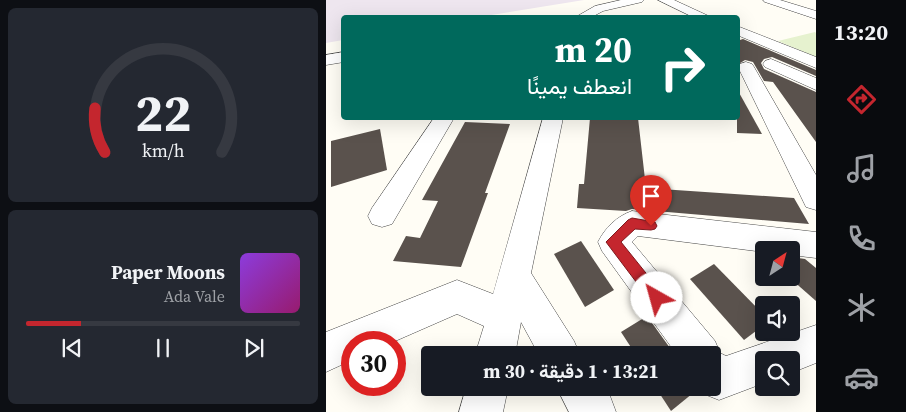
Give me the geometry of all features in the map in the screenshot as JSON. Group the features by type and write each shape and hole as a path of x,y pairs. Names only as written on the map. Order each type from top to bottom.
{"street":[{"path":"586,15 599,8 638,0"},
{"path":"664,0 700,15"},
{"path":"769,0 816,15"},
{"path":"740,31 816,63"},
{"path":"742,67 759,68 800,56"},
{"path":"326,60 341,58"},
{"path":"771,64 812,85"},
{"path":"742,67 816,200"},
{"path":"382,216 443,120"},
{"path":"497,346 553,120"},
{"path":"693,346 613,242 632,223 816,245"},
{"path":"514,275 555,346"},
{"path":"326,352 458,297 504,316"},
{"path":"797,351 816,344"},
{"path":"721,378 755,366"},
{"path":"481,412 485,396"},
{"path":"583,396 594,412"}],"shaded area":[{"path":"326,0 584,0 491,15 341,15 341,40 326,43"}],"green space":[{"path":"815,32 816,57 778,41"}],"building":[{"path":"743,39 816,70 816,76 772,57 764,59 761,63 764,69 816,92 816,142 773,82 764,81 753,62 745,60 740,63 740,40"},
{"path":"740,94 762,134 737,133 737,120 740,120"},
{"path":"590,120 638,120 646,188 794,198 809,224 632,209 626,211 577,208 579,184 584,184"},
{"path":"465,122 510,124 485,193 488,193 461,267 393,261 406,236 420,238 438,201 422,200"},
{"path":"380,129 387,170 331,187 331,141"},
{"path":"581,241 614,290 585,307 554,254"},
{"path":"800,258 805,259 816,268 816,301 799,286"},
{"path":"714,264 755,306 755,332 744,340 690,279"},
{"path":"647,316 669,346 630,346 621,332"},
{"path":"661,396 689,396 671,411"}],"route":[{"path":"651,226 632,223 613,242 657,298"}]}
